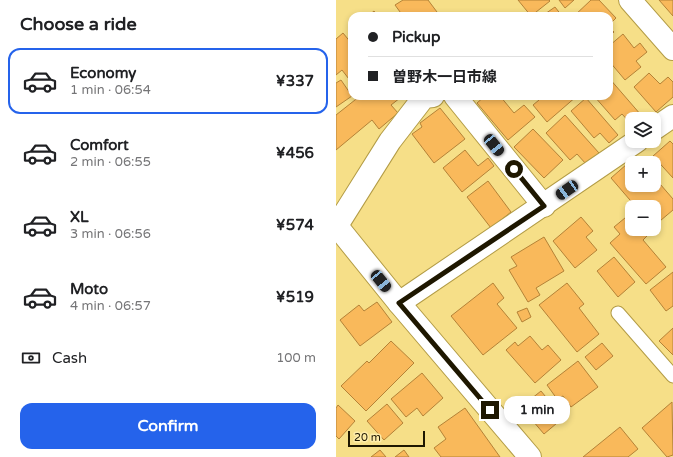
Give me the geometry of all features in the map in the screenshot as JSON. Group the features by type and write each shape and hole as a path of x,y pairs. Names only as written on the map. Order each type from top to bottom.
{"street":[{"path":"630,0 673,49"},
{"path":"422,100 390,141 336,226 399,303 530,457"},
{"path":"458,100 544,206"},
{"path":"399,303 544,206 627,148"}],"lane":[{"path":"618,313 673,376"}],"building":[{"path":"403,0 428,0 437,12 400,12 395,5"},
{"path":"518,0 550,1 536,12 528,12"},
{"path":"559,0 574,0 565,8"},
{"path":"591,0 599,0 610,12 578,12"},
{"path":"659,0 673,0 673,16"},
{"path":"555,7 559,12 548,12"},
{"path":"343,33 348,39 348,78 342,70 336,75 336,39"},
{"path":"623,34 634,48 640,43 647,52 636,61 641,67 625,80 613,66 613,43"},
{"path":"649,73 660,84 668,77 673,82 673,97 656,112 634,87"},
{"path":"341,80 348,90 348,99 336,107 336,83"},
{"path":"613,83 638,112 625,112 625,117 622,114 615,120 598,100 613,100"},
{"path":"355,100 397,100 391,105 398,113 379,129 372,120 336,150 336,115"},
{"path":"480,100 503,100 514,113 524,105 535,117 508,140 477,103"},
{"path":"539,100 572,100 547,122 533,105"},
{"path":"584,100 588,100 618,135 609,143 600,133 594,138 571,111"},
{"path":"440,108 465,139 434,163 412,134 422,127 420,123"},
{"path":"565,115 599,153 586,164 577,154 570,160 546,133"},
{"path":"533,129 563,160 544,178 514,147"},
{"path":"670,141 673,144 673,178 661,165 661,156 653,156"},
{"path":"465,150 478,166 488,158 494,166 462,192 443,168"},
{"path":"625,166 625,192 661,192 661,185 673,199 673,210 661,220 661,200 630,200 611,178"},
{"path":"488,181 511,212 491,228 467,197"},
{"path":"581,217 593,231 586,237 597,250 575,268 553,241"},
{"path":"625,218 625,236 647,236 643,240 666,267 646,284 610,243 620,234 614,227"},
{"path":"544,237 564,271 536,288 540,295 528,302 509,270 517,266 511,257"},
{"path":"614,257 635,282 618,297 597,271"},
{"path":"673,272 673,306 666,311 650,290"},
{"path":"493,283 504,298 497,304 517,328 483,355 451,316"},
{"path":"567,283 584,304 579,308 599,334 577,352 539,305"},
{"path":"377,302 392,322 360,346 340,320 359,305 364,311"},
{"path":"527,308 531,317 522,322 517,312"},
{"path":"673,328 673,355 659,341"},
{"path":"530,336 542,350 548,345 561,360 535,383 506,350 515,342 518,346"},
{"path":"391,341 414,363 366,411 341,386 367,361 369,363"},
{"path":"602,343 613,356 596,370 585,357"},
{"path":"578,361 598,387 571,407 563,396 557,399 547,385"},
{"path":"422,373 443,398 423,416 417,408 406,417 391,399"},
{"path":"541,391 563,418 544,434 521,407"},
{"path":"672,402 673,455 667,457 642,428"},
{"path":"387,404 403,423 384,440 367,421"},
{"path":"338,405 355,421 339,439 336,436 336,408"},
{"path":"465,408 500,457 441,457 434,448 446,439 438,427"},
{"path":"620,427 638,449 628,457 583,457"},
{"path":"380,450 386,457 371,457"},
{"path":"404,450 409,457 395,457"}],"route":[{"path":"490,410 399,303 544,206 514,169"}]}
